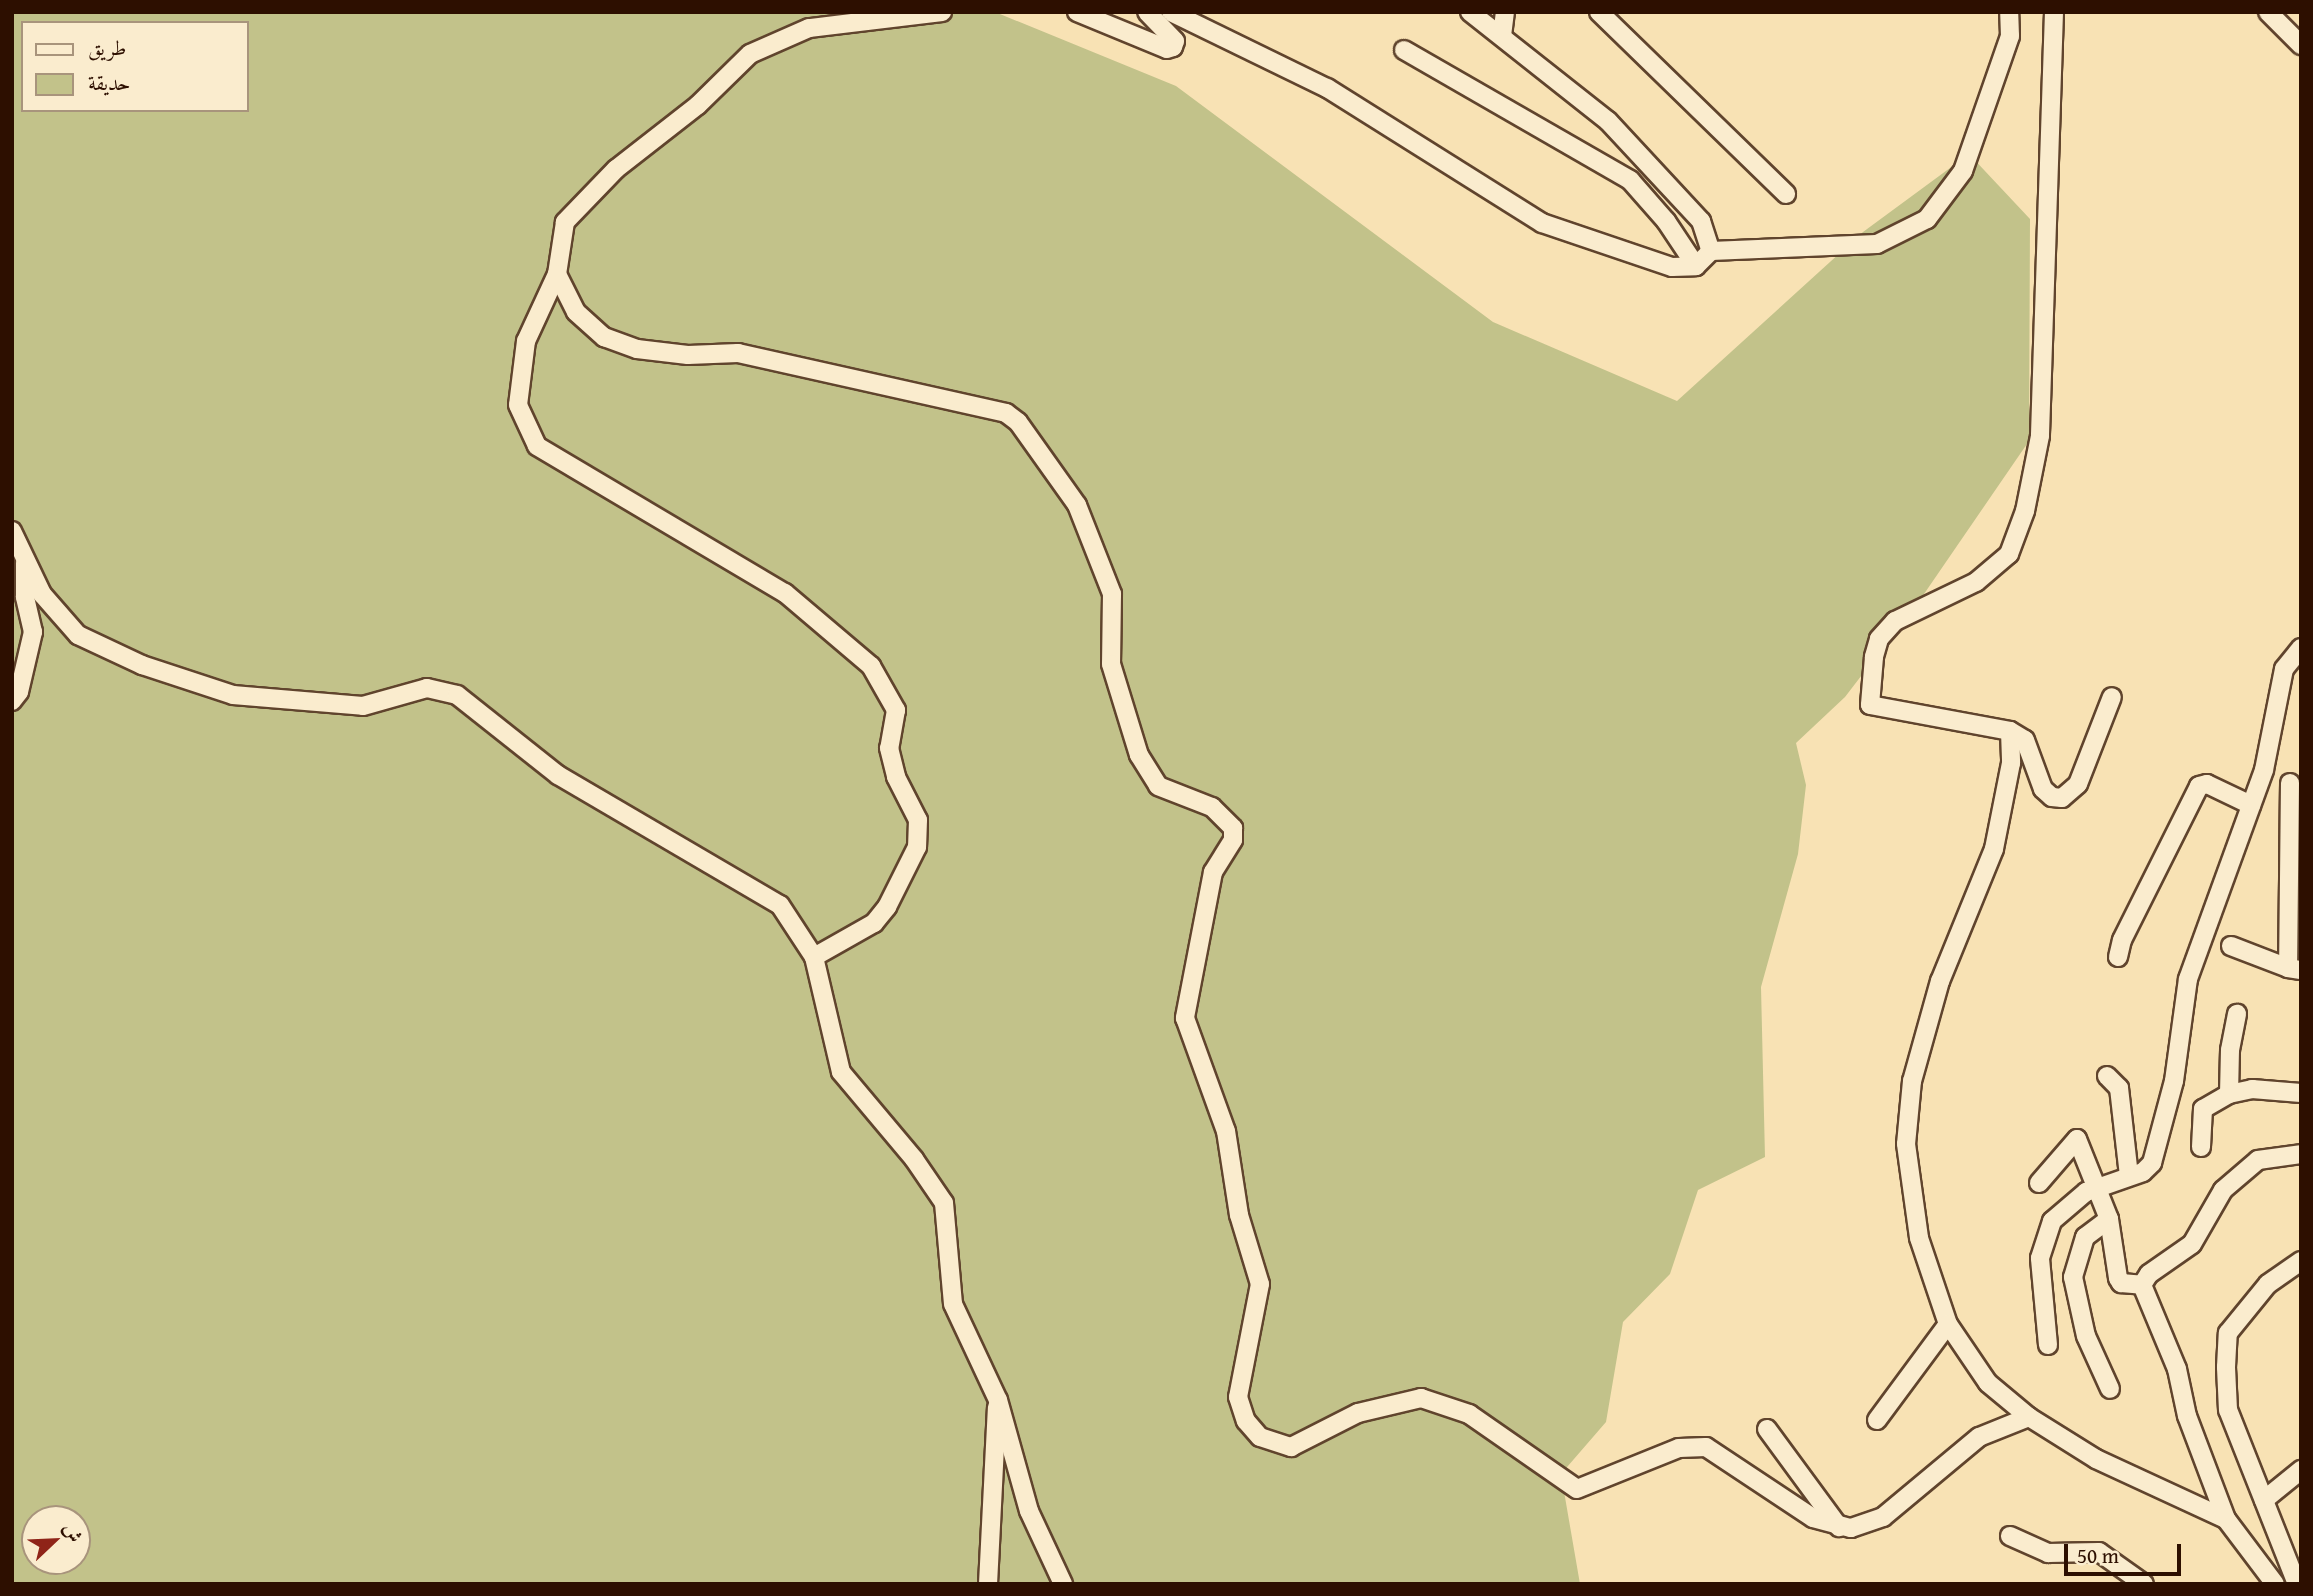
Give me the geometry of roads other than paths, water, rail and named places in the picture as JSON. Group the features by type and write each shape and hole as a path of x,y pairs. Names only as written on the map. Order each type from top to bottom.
{"street":[{"path":"814,957 874,923 887,907 917,846 918,820 896,777 889,748 896,710 870,666 785,593 537,446 518,405 526,341 557,274 565,222 616,169 698,105 750,54 809,27 942,12"},
{"path":"1077,12 1167,49 1173,47 1175,41 1147,12"},
{"path":"1171,12 1327,88 1542,223 1672,267 1696,266 1711,251 1877,244 1927,219 1963,171 2010,36 2009,12"},
{"path":"1502,36 1505,12"},
{"path":"1599,12 1786,194"},
{"path":"2054,12 2040,436 2025,510 2008,554 1976,582 1895,621 1880,639 1870,705 2010,731 2025,740 2043,789 2052,797 2062,798 2078,783 2112,696"},
{"path":"2268,12 2301,45"},
{"path":"1471,14 1608,121 1701,220 1711,251"},
{"path":"1404,50 1630,180 1667,222 1696,266"},
{"path":"557,274 576,312 604,337 637,349 688,355 738,353 1006,412 1018,422 1077,505 1112,594 1111,664 1139,755 1158,786 1212,807 1233,828 1233,840 1213,872 1185,1018 1226,1131 1240,1215 1260,1284 1238,1397 1241,1412 1260,1437 1291,1447 1358,1413 1421,1398 1469,1414 1570,1487 1577,1489 1679,1448 1706,1447 1813,1518 1839,1527 1865,1527 1883,1517 1955,1453 1979,1437 2029,1417"},
{"path":"12,531 42,594 78,635 142,665 233,695 363,706 428,688 457,695 558,775 780,905 814,957 841,1072 914,1159 944,1203 953,1304 998,1400 1029,1511 1063,1584"},
{"path":"12,701 19,692 33,632 25,597 25,559"},
{"path":"2049,1345 2040,1258 2052,1221 2099,1186 2143,1172 2152,1163 2174,1081 2188,979 2264,770 2284,669 2301,648"},
{"path":"2010,731 2011,763 1994,849 1940,981 1912,1081 1906,1144 1919,1238 1948,1324 1988,1383 2029,1417 2096,1459 2226,1519"},
{"path":"2231,946 2294,969 2295,785 2264,770"},
{"path":"2118,957 2122,940 2199,786 2207,784 2251,805"},
{"path":"2229,1094 2230,1050 2237,1014"},
{"path":"2107,1076 2119,1088 2129,1176"},
{"path":"2201,1147 2203,1109 2229,1094 2252,1089 2301,1093"},
{"path":"2039,1183 2077,1139 2099,1186 2109,1219 2118,1278 2121,1283 2142,1285"},
{"path":"2142,1285 2149,1273 2192,1244 2223,1190 2258,1160 2301,1154"},
{"path":"2109,1219 2085,1237 2073,1277 2086,1336 2110,1389"},
{"path":"2296,1572 2228,1410 2228,1334 2268,1284 2301,1261"},
{"path":"2142,1285 2177,1369 2187,1416 2226,1519 2275,1584"},
{"path":"1877,1420 1948,1324"},
{"path":"988,1584 991,1452 998,1400"},
{"path":"1766,1429 1839,1527"},
{"path":"2264,1500 2301,1469"},
{"path":"2010,1536 2049,1553 2099,1552 2144,1584"}]}
